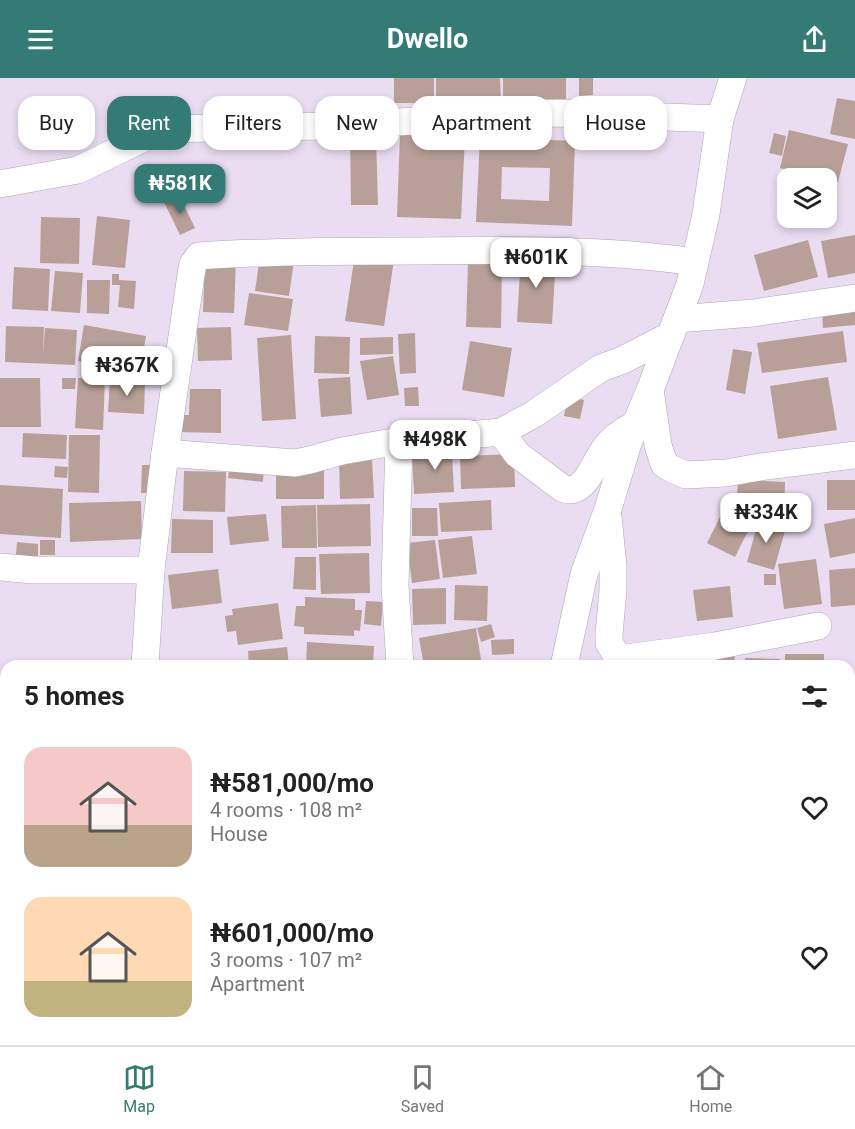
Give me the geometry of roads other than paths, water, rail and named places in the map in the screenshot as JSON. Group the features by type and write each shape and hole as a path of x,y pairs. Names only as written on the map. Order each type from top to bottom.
{"street":[{"path":"565,660 584,574 636,423 651,390 690,284 706,214 720,119 733,78"},
{"path":"0,184 78,170 162,129 326,126 558,113 720,119"},
{"path":"145,660 151,570 165,453 191,275 193,264 199,256 357,251 517,250 651,255 695,262"},
{"path":"165,453 295,462 399,441 501,432 534,414 601,368 623,360 674,327 855,298"},
{"path":"651,390 658,444 664,464 686,475 700,476 855,454"},
{"path":"501,432 517,454 562,488 570,491 580,487 605,448 636,423"},
{"path":"399,441 395,585 400,660"},
{"path":"621,468 664,464"},
{"path":"608,509 613,566 609,643 615,660"},
{"path":"0,567 33,570 151,570"},
{"path":"633,660 818,626"}]}
